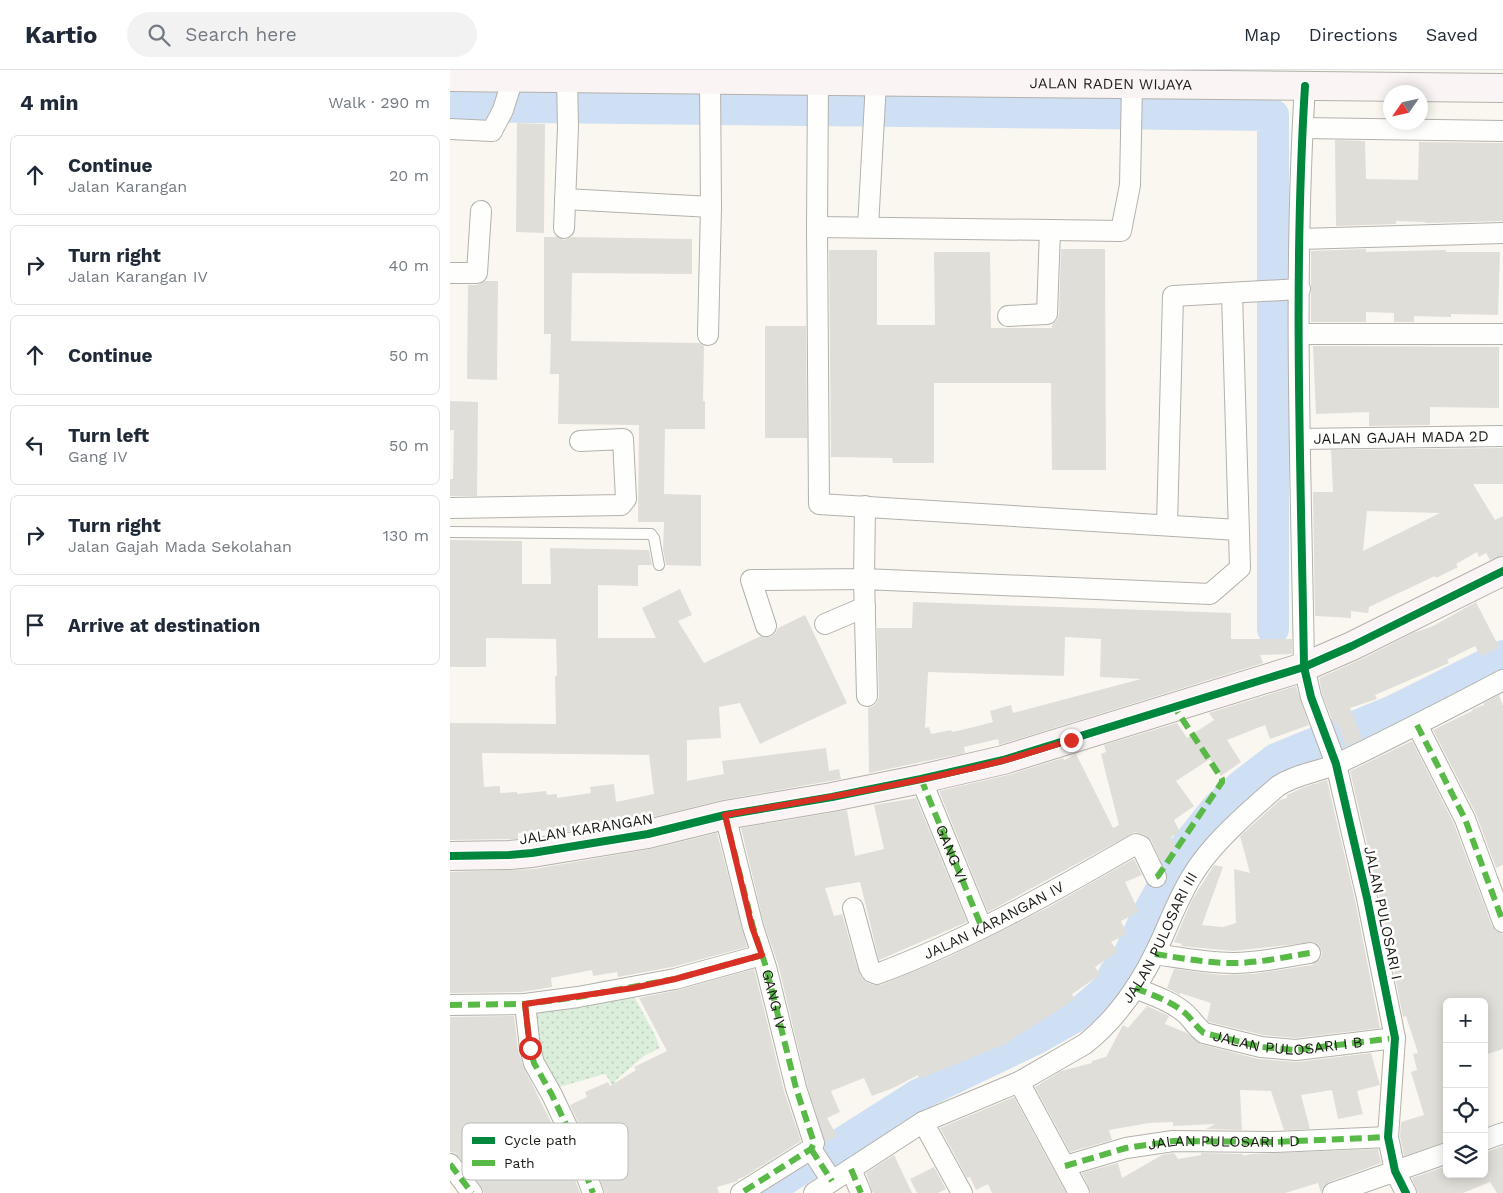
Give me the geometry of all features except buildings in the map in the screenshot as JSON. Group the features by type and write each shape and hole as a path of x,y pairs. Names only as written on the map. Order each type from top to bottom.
{"street":[{"name":"JALAN RADEN WIJAYA","path":"450,77 508,93 568,89 710,90 779,75 818,90 1141,83 1305,86 1345,78 1503,88"},
{"path":"817,227 1121,231 1130,185 1131,134 1141,83"},
{"name":"JALAN PULOSARI I","path":"1305,86 1300,239 1282,290 1299,334 1304,667 1312,697 1330,748 1367,898 1395,1038 1388,1137 1395,1171 1406,1193"},
{"path":"564,228 568,89"},
{"path":"708,335 712,126 710,90"},
{"path":"818,90 819,504 1238,530"},
{"path":"868,227 875,90"},
{"path":"450,129 492,131 508,93"},
{"path":"1303,128 1503,131"},
{"path":"565,199 711,207"},
{"path":"450,273 477,273 481,212"},
{"path":"1008,316 1047,314 1050,230"},
{"path":"1300,239 1503,232"},
{"path":"1167,525 1173,296 1282,290"},
{"path":"766,626 751,580 864,580 1210,594 1240,568 1232,293"},
{"path":"1299,334 1503,334"},
{"name":"JALAN GAJAH MADA 2D","path":"1300,439 1503,436"},
{"path":"450,508 621,505 626,500 623,439 580,441"},
{"path":"865,506 864,580 867,696"},
{"name":"JALAN KARANGAN","path":"450,856 509,855 648,834 725,815 832,797 1003,760 1304,667 1352,646 1503,570"},
{"path":"825,624 865,608"},
{"name":"JALAN PULOSARI III","path":"814,1193 830,1178 851,1169 924,1122 1019,1082 1084,1044 1094,1036 1135,988 1155,954 1192,875 1231,829 1278,786 1330,748 1418,725 1503,680"},
{"path":"1418,725 1464,819 1503,922"},
{"name":"GANG VI","path":"921,779 982,928"},
{"name":"GANG IV","path":"725,815 752,927 762,955 796,1088 813,1141 810,1151"},
{"name":"JALAN KARANGAN IV","path":"853,908 870,970 875,974 917,959 982,928 1056,891 1136,844 1141,846 1156,877"},
{"path":"1155,954 1209,962 1234,963 1310,953"},
{"path":"450,1005 525,1004 633,988 675,979 762,955"},
{"name":"JALAN PULOSARI I B","path":"1135,988 1176,1006 1204,1033 1261,1047 1296,1050 1395,1038"},
{"path":"525,1004 530,1048 534,1063 565,1123"},
{"path":"1019,1082 1079,1193"},
{"path":"924,1122 962,1193"},
{"path":"1488,1139 1503,1134"},
{"name":"JALAN PULOSARI I D","path":"1065,1166 1126,1148 1173,1141 1275,1142 1388,1137"},
{"path":"741,1193 810,1151 830,1178"},
{"path":"1333,1193 1443,1154"},
{"path":"450,1164 462,1180"},
{"path":"851,1169 861,1193"},
{"path":"462,1180 472,1193"},
{"path":"588,1180 593,1193"}],"lane":[{"path":"450,532 651,534 654,538 658,565"}],"green space":[{"path":"604,980 629,987 660,1048 644,1056 615,1081 624,1098 616,1095 605,1074 559,1087 544,1075 533,1002"}],"waterway":[{"path":"450,106 1273,115 1273,629"},
{"path":"763,1193 918,1095 1035,1039 1076,1016 1106,990 1115,973 1129,955 1146,917 1184,849 1216,809 1241,786 1276,759 1393,711 1503,656"}],"marked path":[{"path":"1156,877 1222,782 1222,779 1175,708"},
{"path":"1417,725 1465,819 1503,922"},
{"path":"921,779 982,928"},
{"path":"725,815 796,1088 814,1143 811,1149 741,1193"},
{"path":"1155,954 1203,961 1243,963 1310,953"},
{"path":"450,1005 525,1004 578,997 675,979 762,955"},
{"path":"1135,988 1174,1005 1187,1015 1204,1033 1261,1047 1296,1050 1395,1038"},
{"path":"525,1004 530,1048 534,1063 565,1123"},
{"path":"1065,1166 1126,1148 1173,1141 1275,1142 1388,1137"},
{"path":"811,1149 832,1181"},
{"path":"450,1164 462,1180"},
{"path":"851,1169 861,1193"},
{"path":"462,1180 472,1193"},
{"path":"588,1180 593,1193"}],"cycle path":[{"path":"1305,86 1299,231 1304,667 1311,697 1336,764 1367,898 1395,1038 1388,1137 1395,1171 1406,1193"},
{"path":"450,856 532,853 648,834 725,815 832,797 1003,760 1304,667 1352,646 1503,571"}],"route":[{"path":"530,1048 525,1004 633,988 675,979 762,955 752,927 725,815 832,797 921,779 1003,760 1071,740"}]}
